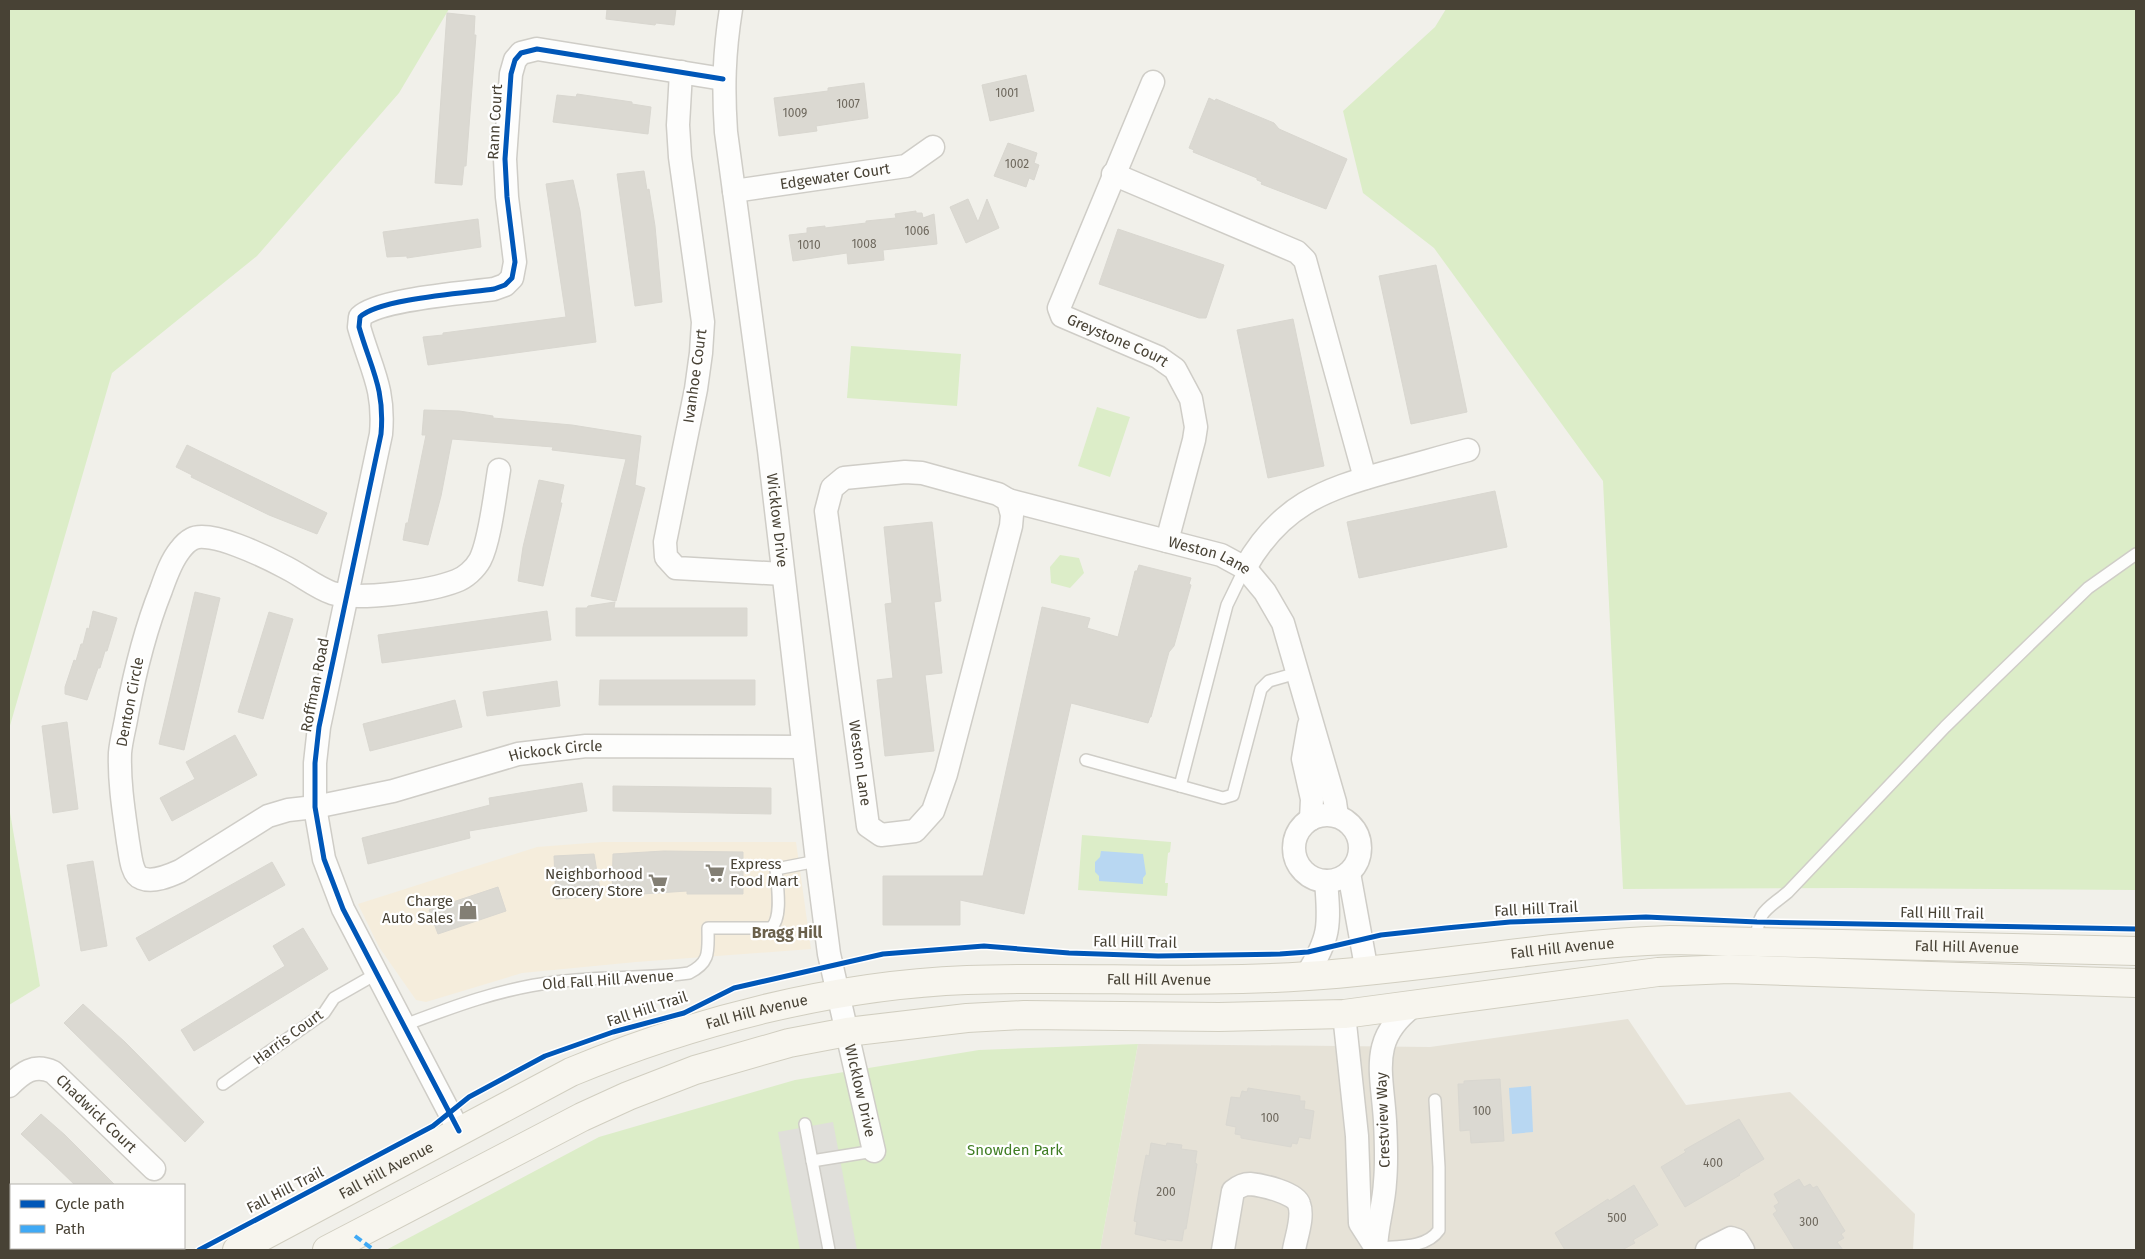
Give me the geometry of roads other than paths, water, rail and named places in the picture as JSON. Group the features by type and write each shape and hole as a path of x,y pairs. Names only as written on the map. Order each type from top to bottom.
{"main road":[{"name":"Fall Hill Avenue","path":"237,1250 571,1072 604,1058 677,1034 838,993 965,980 1235,979 1306,976 1368,972 1559,947 1670,940 2136,951"},
{"name":"Fall Hill Avenue","path":"327,1250 582,1117 628,1096 696,1070 790,1043 847,1032 967,1018 1024,1015 1219,1017 1344,1014 1658,972 1729,968 2136,982"},
{"path":"1344,1014 1368,972"}],"street":[{"name":"Wicklow Drive","path":"731,9 725,43 723,79 726,132 769,450 816,861 829,954 847,1032"},
{"name":"Rann Court","path":"366,311 410,300 494,289 505,285 512,278 515,262 507,197 505,159 510,74 515,60 521,53 537,49 723,79"},
{"name":"Ivanhoe Court","path":"681,72 678,126 680,158 703,322 696,389 665,542 666,557 676,568 783,574"},
{"name":"Greystone Court","path":"1153,82 1113,174 1059,308 1062,316 1158,357 1175,369 1191,400 1196,428 1168,541"},
{"name":"Edgewater Court","path":"734,191 906,166 933,147"},
{"path":"1113,174 1296,252 1305,260 1365,478"},
{"name":"Roffman Road","path":"366,311 360,317 359,327 376,373 383,415 381,434 318,727 315,763 315,807 324,859 343,909 458,1131"},
{"path":"1245,568 1270,531 1294,510 1322,493 1365,478 1468,450"},
{"path":"346,596 390,594 434,587 457,581 470,573 479,561 484,548 499,470"},
{"name":"Weston Lane","path":"1008,500 1012,515 1011,526 946,774 933,811 916,831 881,835 868,826 826,511 832,488 844,478 905,472 922,473 998,494 1008,500 1221,555 1245,568 1265,592 1282,623 1335,802 1337,816"},
{"name":"Denton Circle","path":"315,807 288,810 268,816 180,871 152,880 140,878 135,873 129,847 123,805 120,753 136,670 147,627 171,565 180,550 192,539 210,537 237,546 284,566 333,593 346,596"},
{"name":"Weston Lane","path":"1310,722 1303,759 1312,799 1311,819"},
{"name":"Hickock Circle","path":"315,807 393,791 518,754 586,746 803,747"},
{"path":"1328,815 1337,816 1353,828 1361,846 1358,861 1349,873 1342,878 1326,882 1306,874 1299,866 1295,856 1294,845 1297,834 1311,819 1328,815"},
{"path":"1349,873 1368,972"},
{"path":"1306,976 1317,959 1328,935 1329,912 1326,882"},
{"name":"Crestview Way","path":"1372,1250 1385,1182 1385,1120 1381,1074 1382,1050 1395,1021 1416,1004"},
{"name":"Crestview Way","path":"1344,1014 1357,1136 1360,1223 1372,1250"},
{"name":"WIcklow Drive","path":"847,1032 874,1151"},
{"name":"Chadwick Court","path":"9,1086 24,1071 30,1069 46,1069 52,1072 154,1169"},
{"path":"1223,1250 1233,1191 1240,1186 1250,1184 1292,1195 1299,1201 1301,1210 1294,1250"},
{"path":"1707,1250 1731,1238 1737,1240 1743,1250"}],"lane":[{"path":"1756,942 1757,922 1761,915 1788,892 1945,727 2088,588 2136,554"},
{"path":"1180,786 1227,604 1245,568"},
{"path":"1086,760 1223,798 1233,795 1261,689 1269,681 1297,673"},
{"name":"Old Fall Hill Avenue","path":"402,1026 461,1003 522,988 556,982 689,974 699,968 707,956 708,928 771,928 775,925 778,914 776,869 816,861"},
{"name":"Harris Court","path":"223,1084 324,1013 334,998 376,974"},
{"path":"1372,1250 1426,1242 1434,1238 1439,1230 1439,1167 1435,1100"},
{"path":"805,1124 829,1250"},
{"path":"812,1161 874,1151"}],"water":[{"path":"1101,851 1143,854 1146,874 1143,878 1143,884 1099,881 1099,876 1095,872 1095,862 1100,857"},
{"path":"1531,1086 1533,1132 1512,1134 1509,1088"}],"place":[{"name":"Express Food Mart","path":"715,873"},
{"name":"Neighborhood Grocery Store","path":"658,883"},
{"name":"Charge Auto Sales","path":"468,910"}],"district":[{"name":"Bragg Hill","path":"787,932"}],"park label":[{"name":"Snowden Park","path":"1015,1150"}]}
